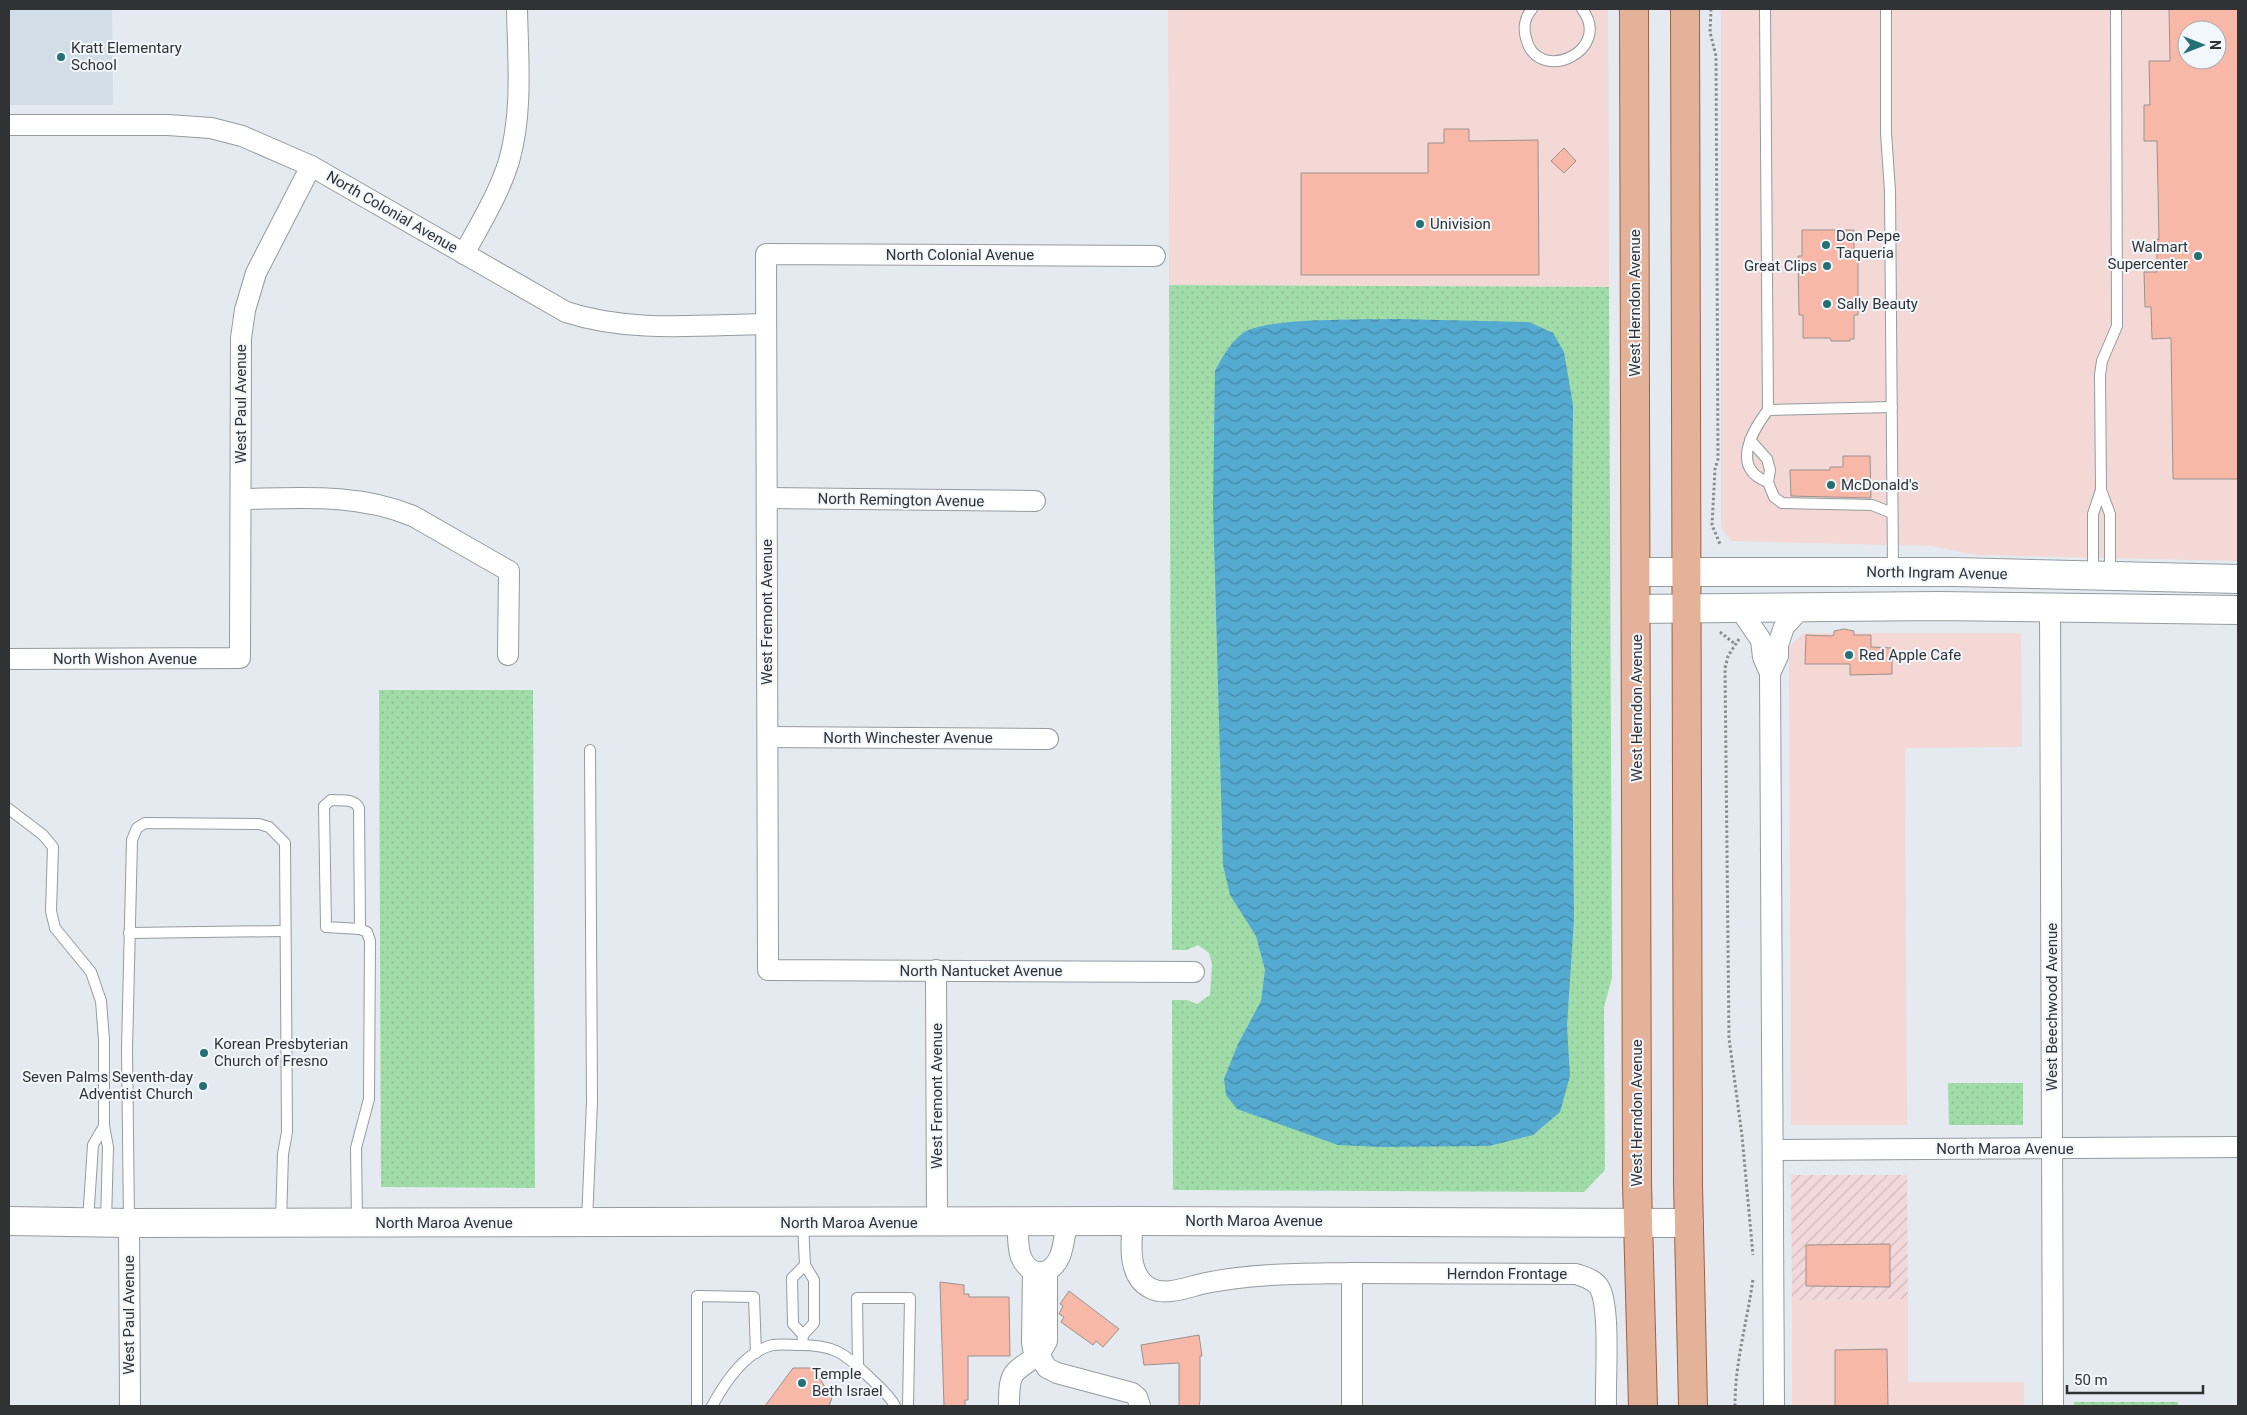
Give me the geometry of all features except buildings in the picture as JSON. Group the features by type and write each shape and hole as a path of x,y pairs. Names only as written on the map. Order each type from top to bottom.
{"main road":[{"name":"West Herndon Avenue","path":"1634,9 1638,1222 1642,1406"},
{"path":"1685,9 1685,608 1689,1223 1693,1406"},
{"name":"North Ingram Avenue","path":"1636,572 1893,572 2238,579"},
{"path":"1938,606 1969,594 2086,594 2105,585 2101,576"},
{"path":"1636,609 1938,606 2050,609 2238,610"},
{"name":"North Maroa Avenue","path":"9,1221 108,1223 1133,1221 1689,1223"}],"street":[{"path":"464,254 490,206 509,161 518,106 517,9"},
{"name":"North Colonial Avenue","path":"9,125 168,125 210,128 242,136 311,166 566,312 592,321 618,325 766,324"},
{"name":"West Paul Avenue","path":"240,658 240,353 245,310 256,273 311,166"},
{"name":"North Colonial Avenue","path":"766,254 1155,256"},
{"name":"West Fremont Avenue","path":"766,254 768,970"},
{"path":"241,499 342,498 397,509 509,570 508,655"},
{"name":"North Remington Avenue","path":"767,498 1035,501"},
{"path":"1770,673 1778,656 1778,645 1784,627 1802,607"},
{"path":"1739,608 1755,629 1770,673 1774,1406"},
{"name":"West Beechwood Avenue","path":"2050,609 2053,1406"},
{"name":"North Wishon Avenue","path":"9,659 240,658"},
{"name":"North Winchester Avenue","path":"768,737 1048,739"},
{"name":"North Nantucket Avenue","path":"768,970 1194,972"},
{"name":"West Fremont Avenue","path":"936,970 937,1222"},
{"name":"North Maroa Avenue","path":"1773,1150 2238,1147"},
{"name":"Herndon Frontage","path":"1133,1221 1131,1250 1134,1268 1149,1288 1160,1291 1171,1291 1227,1279 1265,1275 1576,1274 1588,1278 1600,1288 1605,1304 1606,1406"},
{"path":"1018,1222 1018,1246 1021,1255 1026,1266 1040,1272"},
{"path":"1067,1222 1060,1256 1040,1272 1032,1342 1033,1349 1047,1368 1057,1373 1132,1393 1137,1396 1140,1406"},
{"name":"West Paul Avenue","path":"108,1223 130,1406"},
{"path":"1352,1274 1352,1406"},
{"path":"1009,1406 1009,1386 1014,1371 1039,1355"}],"lane":[{"path":"1532,9 1525,22 1526,40 1538,56 1548,61 1559,62 1570,59 1580,53 1586,43 1589,21 1582,9"},
{"path":"1764,9 1768,410 1759,421 1746,453 1747,463 1752,472 1768,482"},
{"path":"1886,9 1893,572"},
{"path":"2101,576 2093,514 2101,490 2100,375 2102,361 2117,326 2116,9"},
{"path":"1768,410 1892,407"},
{"path":"1750,440 1766,459 1770,470 1768,482 1774,498 1782,503 1872,505 1892,512"},
{"path":"2101,490 2110,514 2101,576"},
{"path":"586,1223 592,1101 590,750"},
{"path":"357,1223 356,1148 369,1099 370,941 367,932 360,929 326,927 324,806 331,800 352,801 359,808 360,929"},
{"path":"9,809 43,835 53,847 51,911 55,928 91,972 101,1001 104,1040 104,1126 108,1147 108,1223"},
{"path":"108,1223 127,1049 132,840 138,828 145,824 258,824 269,827 285,843 287,1132 283,1154 281,1223"},
{"path":"129,933 285,932"},
{"path":"104,1126 93,1145 108,1223"},
{"path":"802,1340 814,1322 814,1280 805,1265 803,1223"},
{"path":"802,1340 793,1324 792,1278 805,1265"},
{"path":"697,1406 697,1296 754,1296 756,1353"},
{"path":"858,1366 857,1298 910,1298 908,1406"},
{"path":"712,1406 731,1374 756,1353 772,1345 802,1340 840,1352 892,1398 895,1406"}],"path":[{"path":"1711,9 1710,32 1716,56 1718,439 1712,525 1720,544"},
{"path":"1753,1262 1742,1136 1729,1038 1725,668 1734,644 1748,630 1755,629"},
{"path":"1717,630 1734,644"},
{"path":"1735,1406 1738,1356 1753,1277"}],"shaded area":[{"name":"Kratt Elementary School","path":"9,9 112,9 113,105 9,105"},
{"path":"1168,9 1608,9 1609,287 1169,285"},
{"path":"1721,9 2238,9 2238,561 1976,555 1932,546 1731,541 1721,527"},
{"path":"1803,633 2021,633 2022,747 1905,748 1907,1125 1791,1125 1789,647"},
{"path":"1791,1175 1907,1175 1908,1299 1792,1300"},
{"path":"1908,1299 1908,1382 2024,1382 2024,1406 1792,1406 1792,1300"}],"green space":[{"path":"1169,285 1609,287 1612,978 1604,1007 1605,1170 1584,1192 1173,1190 1172,1000 1187,1000 1197,1004 1210,995 1212,964 1209,953 1198,945 1187,950 1172,950"},
{"path":"379,690 533,690 535,1188 381,1187"},
{"path":"1948,1083 2023,1083 2023,1125 1949,1125"},
{"path":"2074,1402 2178,1402 2178,1406 2074,1406"}],"water":[{"path":"1397,319 1529,322 1553,333 1564,352 1573,405 1571,645 1574,919 1567,1026 1570,1076 1560,1112 1533,1135 1489,1146 1382,1147 1338,1145 1237,1109 1226,1095 1224,1079 1238,1044 1261,1001 1265,970 1256,936 1230,895 1223,865 1213,504 1215,371 1235,341 1243,333 1255,328 1293,322"}],"place":[{"name":"Kratt Elementary School","path":"61,57"},
{"name":"Univision","path":"1420,224"},
{"name":"Don Pepe Taqueria","path":"1826,245"},
{"name":"Walmart Supercenter","path":"2198,256"},
{"name":"Great Clips","path":"1827,266"},
{"name":"Sally Beauty","path":"1827,304"},
{"name":"McDonald's","path":"1831,485"},
{"name":"Red Apple Cafe","path":"1849,655"},
{"name":"Korean Presbyterian Church of Fresno","path":"204,1053"},
{"name":"Seven Palms Seventh-day Adventist Church","path":"203,1086"},
{"name":"Temple Beth Israel","path":"802,1383"}]}
